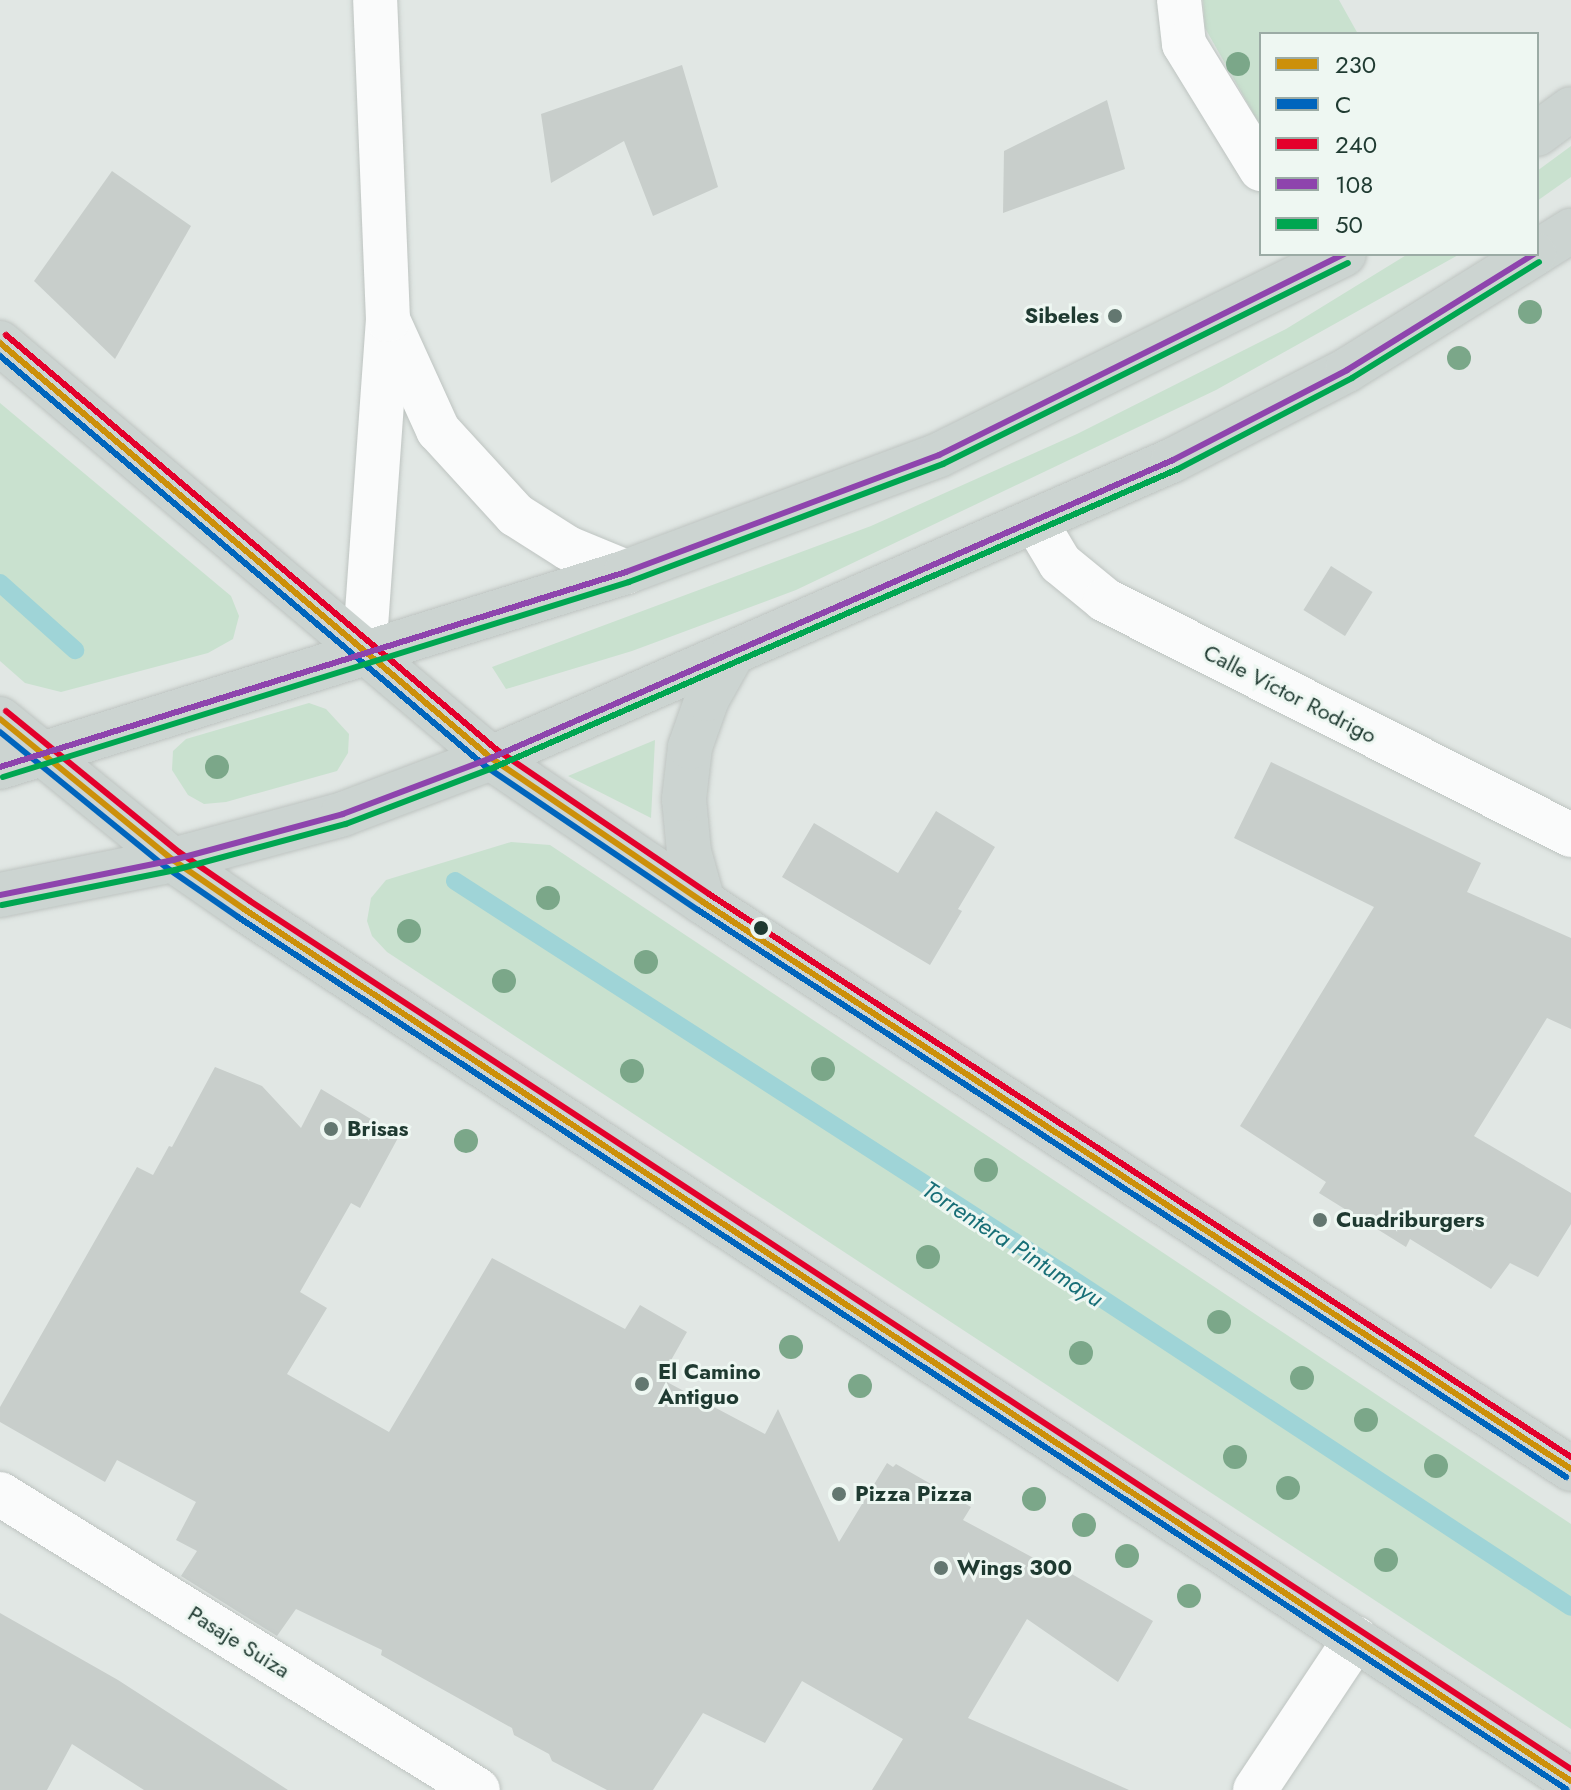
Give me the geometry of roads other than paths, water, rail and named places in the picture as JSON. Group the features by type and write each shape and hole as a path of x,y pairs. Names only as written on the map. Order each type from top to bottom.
{"main road":[{"path":"1539,133 1571,109"},
{"path":"1539,251 1571,231"},
{"path":"0,895 173,860 343,814 491,758 731,656 1173,460 1347,370 1531,256"},
{"path":"0,767 47,755 626,572 939,455 1326,259"},
{"path":"0,343 364,654 491,758 703,902 1571,1469"},
{"path":"703,902 689,852 684,799 690,747 707,699 731,656"},
{"path":"0,719 173,860 1571,1781"}],"street":[{"path":"364,654 388,320 375,0"},
{"path":"1179,0 1184,44 1259,166"},
{"path":"388,320 438,430 516,515 568,548 626,572"},
{"name":"Calle Víctor Rodrigo","path":"1035,521 1060,563 1105,600 1571,835"},
{"name":"Pasaje Suiza","path":"0,1494 478,1790"},
{"path":"1255,1790 1356,1638"}],"waterway":[{"name":"Torrentera Pintumayu","path":"0,583 75,650"},
{"name":"Torrentera Pintumayu","path":"455,881 1066,1275 1571,1607"}],"place":[{"name":"Sibeles","path":"1115,316"},
{"name":"Brisas","path":"331,1129"},
{"name":"Cuadriburgers","path":"1320,1220"},
{"name":"El Camino Antiguo","path":"642,1384"},
{"name":"Pizza Pizza","path":"839,1494"},
{"name":"Wings 300","path":"941,1568"}]}
